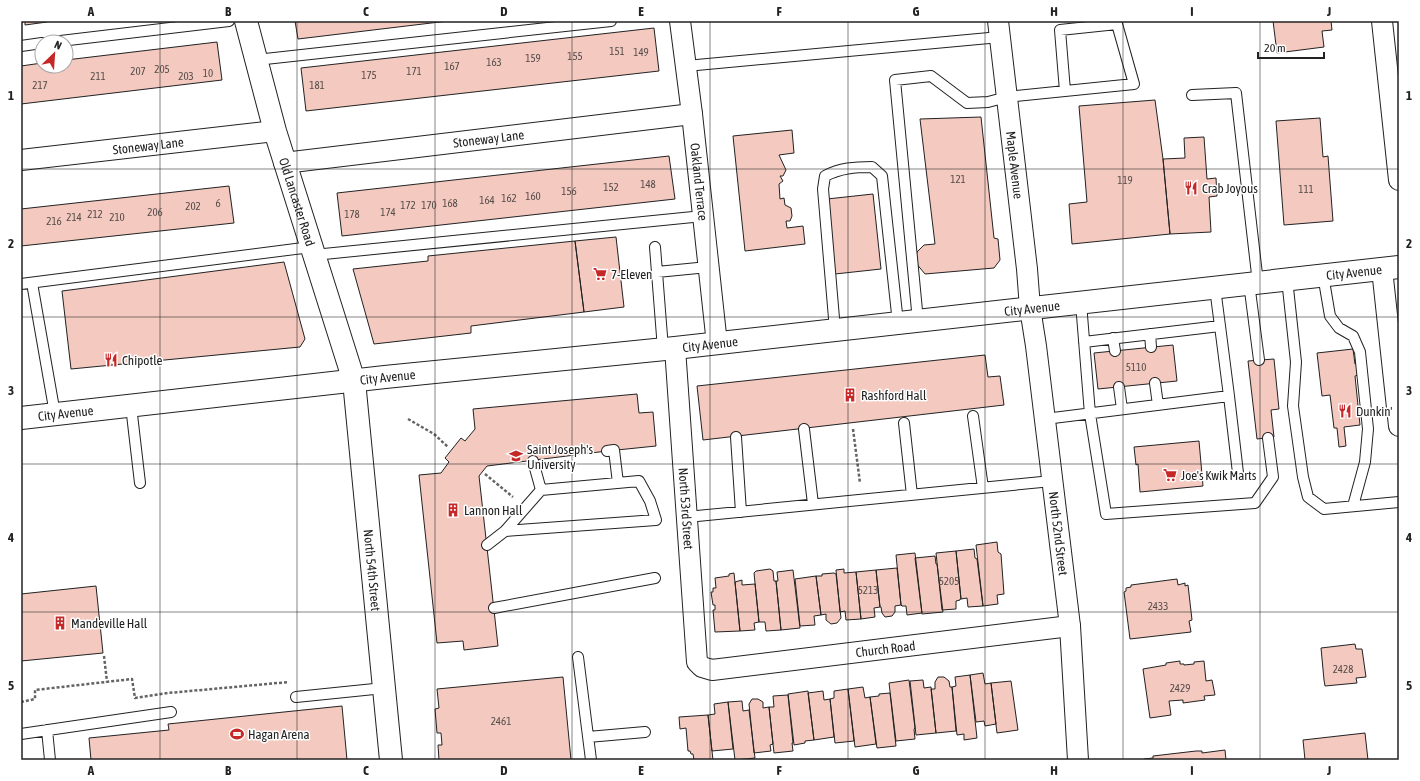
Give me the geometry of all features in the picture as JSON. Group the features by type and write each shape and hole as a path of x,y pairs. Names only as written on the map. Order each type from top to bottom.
{"main road":[{"name":"Old Lancaster Road","path":"246,21 274,131 354,381"},
{"name":"City Avenue","path":"21,418 354,381 717,344 1391,268"},
{"name":"North 54th Street","path":"354,381 390,760"}],"street":[{"name":"Oakland Terrace","path":"680,21 692,114 717,344"},
{"path":"1382,21 1393,75 1399,180"},
{"name":"Maple Avenue","path":"999,29 1027,269 1030,308"},
{"name":"Stoneway Lane","path":"284,163 692,114"},
{"name":"Stoneway Lane","path":"21,160 274,131"},
{"path":"1391,268 1399,426"},
{"name":"North 52nd Street","path":"1030,308 1070,626 1078,760"},
{"name":"North 53rd Street","path":"669,349 687,517 697,662 702,667"},
{"name":"Church Road","path":"702,667 712,670 1070,626"}],"lane":[{"path":"74,39 229,21"},
{"path":"256,60 611,21"},
{"path":"908,322 895,80 931,76 967,103 988,102 1007,96 1065,91 1134,84 1117,24 1060,30 1065,91"},
{"path":"686,66 999,29"},
{"path":"21,46 34,44"},
{"path":"1192,95 1236,93 1254,283 1259,360"},
{"path":"835,330 823,189 824,176 835,171 854,167 872,167 882,176 908,322"},
{"path":"21,284 312,251 703,216"},
{"path":"655,247 657,272 669,349"},
{"path":"657,272 708,267"},
{"path":"1323,275 1330,316 1339,328 1353,336 1360,352 1368,429 1365,462 1353,506"},
{"path":"1287,279 1296,362 1293,406 1303,476 1308,497 1324,509 1399,502"},
{"path":"32,283 55,414"},
{"path":"1215,288 1238,473"},
{"path":"1081,303 1090,414 1106,514 1255,503 1273,477 1268,438"},
{"path":"1084,342 1220,326"},
{"path":"1150,334 1151,347"},
{"path":"1113,338 1115,351"},
{"path":"1155,383 1158,405"},
{"path":"1119,387 1122,409"},
{"path":"1045,419 1229,396"},
{"path":"130,406 140,483"},
{"path":"973,416 983,488"},
{"path":"904,423 912,495"},
{"path":"804,428 813,504"},
{"path":"736,437 741,512"},
{"path":"607,451 614,450 618,483"},
{"path":"533,461 541,490"},
{"path":"487,545 505,531 541,490 639,481 650,501 656,520 505,531"},
{"path":"687,517 1052,481"},
{"path":"494,608 655,578"},
{"path":"578,657 591,760"},
{"path":"296,697 384,688"},
{"path":"21,734 171,712"},
{"path":"47,730 50,760"},
{"path":"588,737 645,732"}],"path":[{"path":"408,419 434,434 448,447"},
{"path":"853,429 863,500"},
{"path":"485,474 526,507"},
{"path":"104,656 107,682"},
{"path":"21,702 35,699 35,690 132,679 135,698 168,693 294,682"}],"building":[{"path":"25,21 47,21 47,22 25,25"},
{"path":"295,21 448,21 298,39"},
{"path":"1273,21 1331,21 1332,30 1322,31 1324,47 1277,53"},
{"path":"654,28 659,71 306,111 301,68"},
{"path":"217,42 222,80 21,104 21,66 34,64 34,74 74,74 74,59"},
{"path":"1155,100 1163,159 1170,234 1072,244 1069,204 1087,202 1079,106"},
{"path":"981,117 994,238 998,239 1000,260 994,268 925,274 915,262 917,252 924,245 935,244 920,119"},
{"path":"1320,118 1323,157 1328,156 1333,221 1284,225 1276,121"},
{"path":"792,130 794,153 779,155 786,170 783,176 780,176 783,181 779,184 780,199 784,198 785,205 791,208 792,216 790,221 786,221 787,228 803,226 805,244 745,251 733,136"},
{"name":"Crab Joyous","path":"1204,137 1207,179 1216,178 1217,196 1209,197 1211,232 1170,234 1163,159 1185,158 1184,138"},
{"path":"669,156 675,199 342,236 337,193"},
{"path":"229,186 234,223 21,246 21,209"},
{"path":"873,194 881,269 835,274 827,199"},
{"name":"7-Eleven","path":"616,237 624,307 584,312 575,241"},
{"path":"575,241 584,312 471,326 471,333 374,344 353,269 428,261 428,256"},
{"path":"284,262 305,339 300,347 71,369 62,291"},
{"path":"1173,345 1177,381 1098,389 1094,353"},
{"name":"Dunkin'","path":"1353,349 1355,364 1357,364 1358,375 1355,376 1360,425 1344,427 1346,446 1339,447 1337,428 1334,428 1330,395 1322,396 1317,353"},
{"name":"Rashford Hall","path":"985,355 988,377 1000,376 1004,405 703,440 697,386"},
{"path":"1274,359 1279,409 1271,410 1274,437 1257,439 1248,361"},
{"name":"Lannon Hall","path":"637,394 639,413 653,412 656,446 487,466 479,476 498,646 464,650 463,641 437,643 419,475 441,473 449,462 445,458 461,438 465,441 475,429 473,409"},
{"name":"Joe's Kwik Marts","path":"1199,441 1203,486 1140,492 1138,464 1136,465 1134,447"},
{"path":"997,542 998,552 1001,554 1004,594 997,595 998,604 983,606 976,545"},
{"path":"974,549 975,558 977,559 983,606 968,607 967,598 961,599 956,551"},
{"path":"956,551 961,599 956,601 956,609 942,610 936,553"},
{"path":"915,553 922,613 907,615 906,606 901,605 896,555"},
{"path":"935,556 943,612 922,614 915,558"},
{"path":"897,568 901,605 895,606 895,612 892,616 885,617 880,607 876,570"},
{"path":"770,569 773,571 774,581 776,581 781,630 766,631 765,622 759,622 754,573 756,571"},
{"path":"844,569 844,573 856,572 861,619 846,620 845,611 840,612 836,570"},
{"path":"793,570 800,628 781,630 776,581 778,581 777,572"},
{"path":"876,570 880,607 874,608 875,617 861,619 856,572"},
{"path":"734,573 740,631 715,632 713,610 715,610 715,605 713,605 711,592 713,592 713,588 716,588 715,578 729,576 729,574"},
{"path":"836,574 841,618 837,623 831,624 826,620 826,614 821,615 816,576"},
{"path":"816,576 821,615 814,616 815,625 800,626 795,579"},
{"path":"1177,579 1178,585 1185,583 1185,586 1188,585 1192,620 1189,621 1191,632 1130,639 1124,592 1126,591 1126,588 1131,587 1131,585"},
{"path":"742,580 742,585 755,584 759,622 754,623 755,630 740,631 735,582"},
{"name":"Mandeville Hall","path":"96,586 103,653 21,661 21,594"},
{"path":"1355,644 1356,649 1362,649 1366,677 1356,678 1357,683 1325,686 1321,648"},
{"path":"1180,661 1180,664 1184,665 1204,661 1206,681 1212,680 1215,695 1204,696 1205,700 1183,703 1183,700 1169,701 1171,715 1150,718 1143,669"},
{"path":"983,673 985,684 991,683 996,724 985,726 984,721 976,722 970,675"},
{"path":"970,675 977,738 964,740 964,734 957,735 952,687 956,686 955,677"},
{"path":"563,677 571,760 439,760 438,745 442,745 441,733 437,733 435,709 439,708 437,689"},
{"path":"938,677 944,677 949,681 950,687 952,687 956,731 936,733 931,689 935,689 935,682"},
{"path":"909,680 915,739 896,741 889,683"},
{"path":"923,680 924,688 931,687 936,733 916,735 910,681"},
{"path":"1011,681 1018,730 997,733 991,683"},
{"path":"863,687 865,698 870,697 876,744 855,747 848,689"},
{"path":"848,689 854,741 835,743 830,699 834,698 834,691"},
{"path":"808,691 814,740 805,741 805,743 794,745 788,694"},
{"path":"823,691 824,700 830,699 834,737 814,740 808,693"},
{"path":"890,693 896,746 877,748 870,697"},
{"path":"788,695 793,751 774,753 769,707 774,707 773,696"},
{"path":"752,699 758,699 763,702 763,708 769,707 773,744 770,745 771,751 754,753 749,704"},
{"path":"742,701 743,711 749,710 755,758 735,760 728,702"},
{"path":"728,702 733,749 712,751 708,715 715,714 714,704"},
{"name":"Hagan Arena","path":"342,706 347,760 91,760 89,738 169,730 168,724"},
{"path":"708,715 713,760 694,760 693,754 688,751 686,728 680,729 679,717"},
{"path":"1365,733 1368,760 1305,760 1303,740"},
{"path":"1225,750 1226,760 1144,760 1153,758 1153,756 1196,751 1202,751 1202,753"}],"place":[{"name":"Crab Joyous","path":"1191,188"},
{"name":"7-Eleven","path":"600,274"},
{"name":"Chipotle","path":"111,360"},
{"name":"Rashford Hall","path":"850,395"},
{"name":"Dunkin'","path":"1345,411"},
{"name":"Saint Joseph's University","path":"516,456"},
{"name":"Joe's Kwik Marts","path":"1170,475"},
{"name":"Lannon Hall","path":"453,510"},
{"name":"Mandeville Hall","path":"60,623"},
{"name":"Hagan Arena","path":"237,734"}]}
